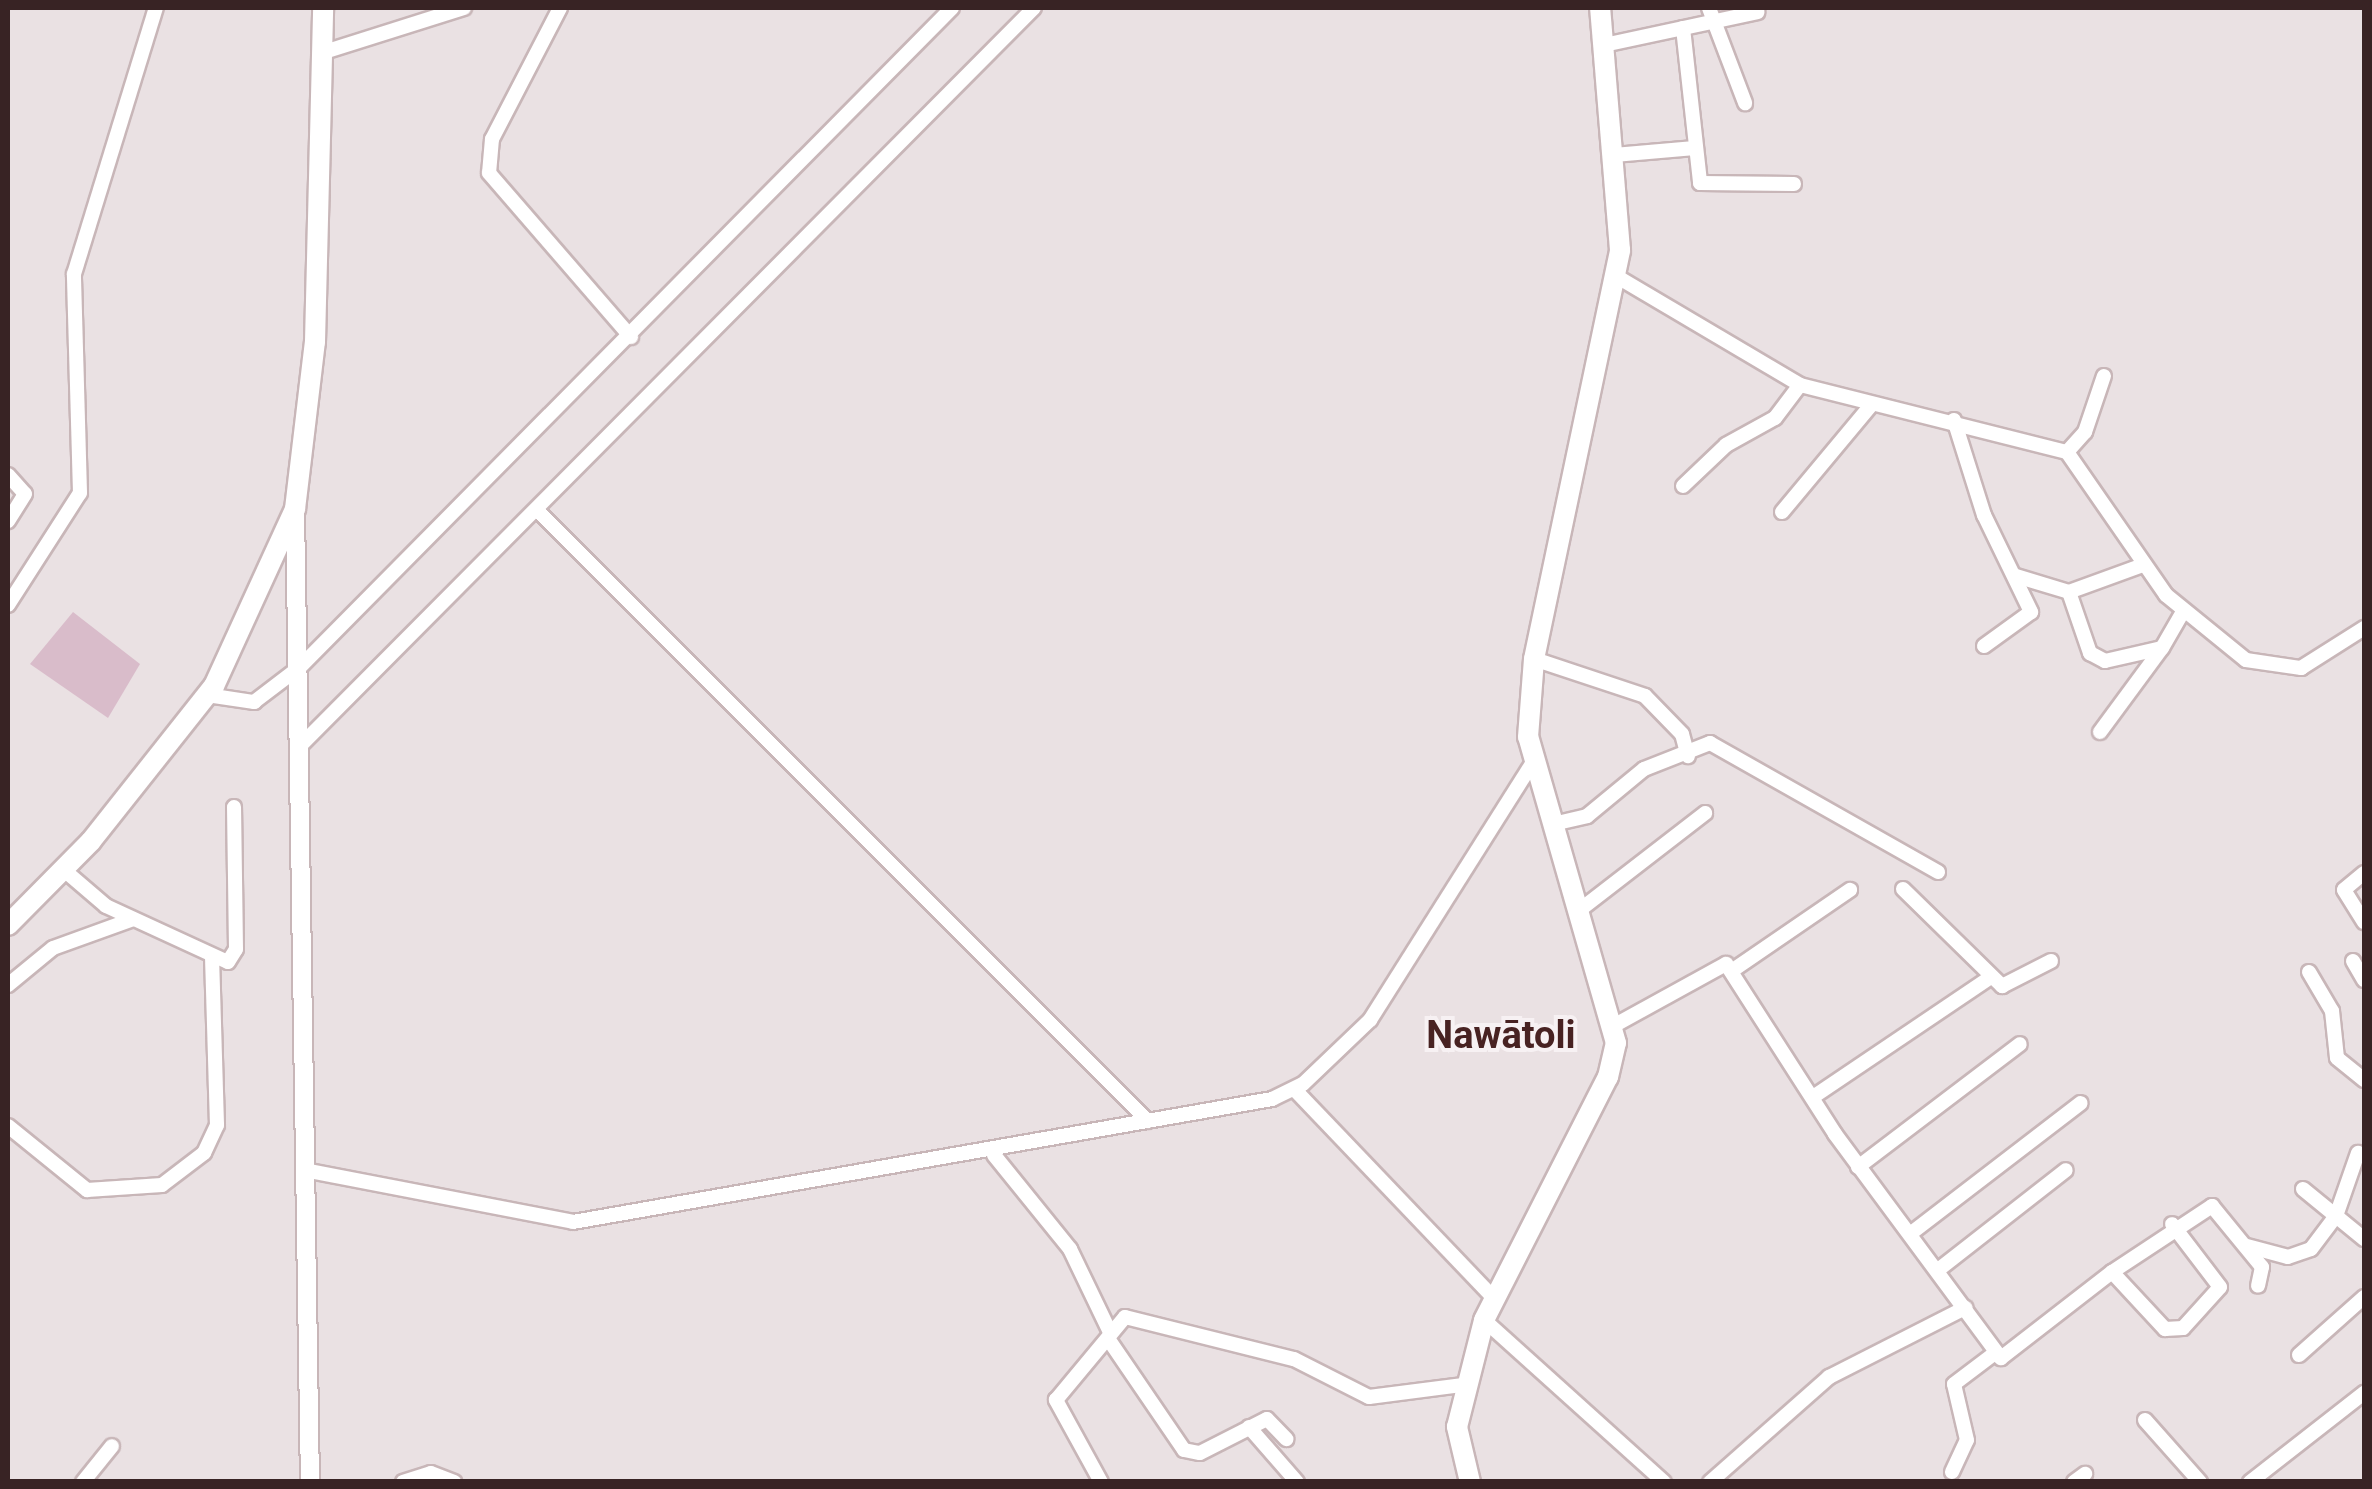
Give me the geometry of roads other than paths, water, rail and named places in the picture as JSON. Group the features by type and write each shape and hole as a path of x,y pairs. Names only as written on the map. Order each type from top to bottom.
{"main road":[{"path":"8,925 64,870 207,696 252,618 295,509 315,342 323,8"},
{"path":"1470,1482 1458,1427 1464,1385 1484,1320 1608,1077 1615,1024 1532,762 1534,659 1616,276 1614,154 1600,8"}],"street":[{"path":"8,605 80,493 74,274 156,8"},
{"path":"321,53 464,8"},
{"path":"207,696 254,702 300,667 952,8"},
{"path":"300,746 1034,8"},
{"path":"550,11 492,139 488,173 631,336"},
{"path":"1604,45 1684,28 1711,15 1758,12"},
{"path":"1711,15 1745,103"},
{"path":"1684,28 1695,148 1706,189 1794,184"},
{"path":"1614,154 1695,148"},
{"path":"1616,276 1800,385 1870,406 1954,420 2067,452 2142,566 2182,614 2246,660 2278,670 2301,668 2364,629"},
{"path":"2067,452 2085,432 2104,376"},
{"path":"1683,486 1738,436 1776,418 1800,385"},
{"path":"1782,512 1870,406"},
{"path":"1954,420 2031,617 1984,646"},
{"path":"8,475 25,494 8,521"},
{"path":"295,509 310,1482"},
{"path":"537,510 1148,1121"},
{"path":"2016,576 2070,592 2142,566"},
{"path":"2070,592 2094,658 2162,648"},
{"path":"2100,732 2182,614"},
{"path":"1534,659 1645,696 1682,734 1688,756"},
{"path":"1553,824 1587,816 1644,769 1721,745 1938,872"},
{"path":"304,1170 574,1222 994,1155 1294,1090 1370,1020 1532,762"},
{"path":"64,870 133,920 228,962 236,949 234,807"},
{"path":"1581,909 1705,814"},
{"path":"2364,872 2344,890 2364,922"},
{"path":"1903,889 1991,977 2008,986 2050,961"},
{"path":"1733,970 1850,890"},
{"path":"8,985 53,948 133,920"},
{"path":"8,1126 87,1190 162,1185 204,1154 218,1125 212,957"},
{"path":"2353,961 2364,980"},
{"path":"1615,1024 1712,964 1733,970 1858,1167 1938,1270 1995,1353"},
{"path":"2309,972 2332,1011 2342,1066 2364,1080"},
{"path":"1813,1097 1991,977"},
{"path":"1858,1167 2020,1044"},
{"path":"1294,1090 1493,1297"},
{"path":"1910,1234 2081,1102"},
{"path":"2247,1246 2296,1258 2336,1216 2358,1154"},
{"path":"994,1155 1070,1249 1109,1335 1184,1450 1200,1453 1250,1427 1273,1421 1286,1439"},
{"path":"1938,1270 2066,1170"},
{"path":"2303,1189 2364,1239"},
{"path":"1952,1472 1967,1440 1954,1384 1995,1353 2014,1353 2172,1224 2218,1207 2265,1274 2258,1286"},
{"path":"2112,1272 2165,1329 2182,1328 2220,1287 2172,1224"},
{"path":"2299,1355 2364,1296"},
{"path":"1710,1482 1829,1377 1965,1308"},
{"path":"1101,1482 1056,1400 1109,1335 1144,1316 1294,1359 1370,1396 1464,1385"},
{"path":"1484,1320 1664,1482"},
{"path":"2250,1482 2364,1393"},
{"path":"2145,1420 2200,1482"},
{"path":"1250,1427 1297,1482"},
{"path":"83,1482 112,1446"},
{"path":"404,1482 432,1474 454,1482"}],"district":[{"name":"Nawātoli","path":"1501,1036"}]}
